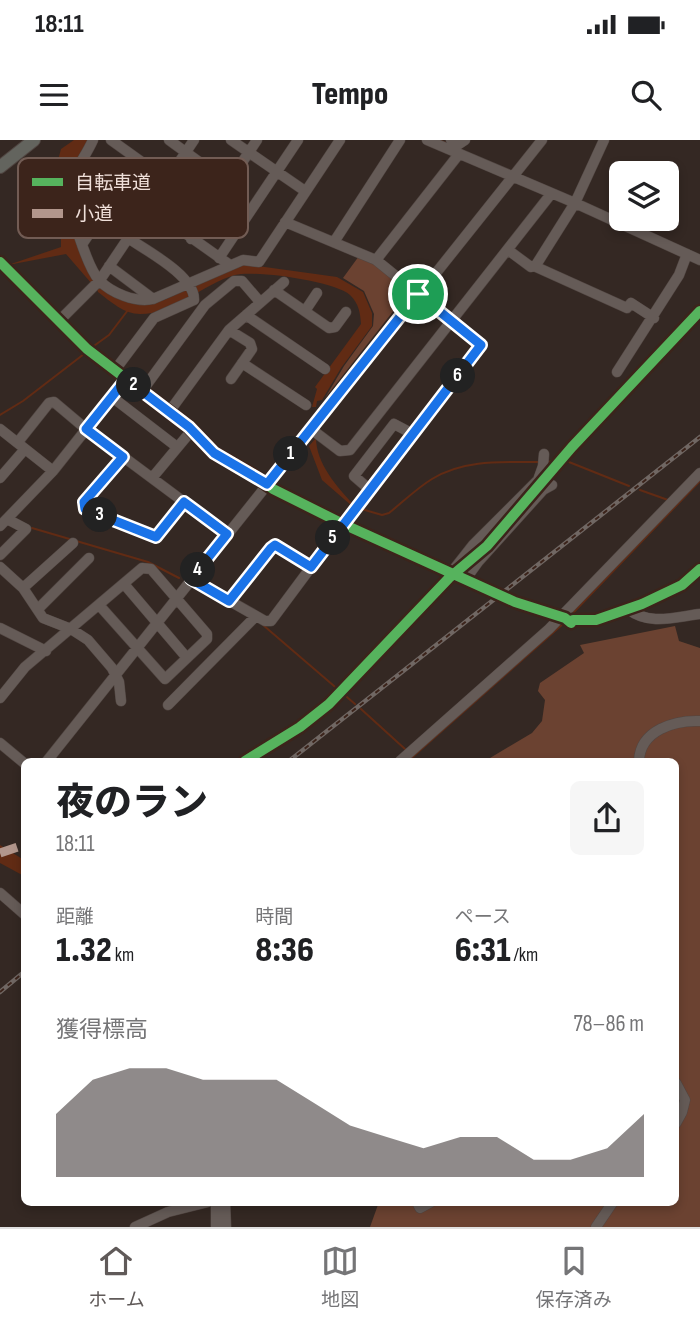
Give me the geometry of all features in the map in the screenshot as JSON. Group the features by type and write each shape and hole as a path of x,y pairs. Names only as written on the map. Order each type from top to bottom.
{"main road":[{"path":"0,167 34,140"}],"street":[{"path":"83,158 93,140"},
{"path":"111,140 136,158"},
{"path":"169,140 194,158"},
{"path":"182,158 194,140"},
{"path":"232,140 305,191"},
{"path":"245,158 257,140"},
{"path":"248,215 298,140"},
{"path":"114,370 152,320 230,265 243,260 259,261 340,140"},
{"path":"334,242 400,140"},
{"path":"427,140 551,194 576,201 700,260"},
{"path":"451,140 459,144 465,140"},
{"path":"49,758 542,140"},
{"path":"534,266 576,201 604,140"},
{"path":"376,260 459,154"},
{"path":"311,429 340,451 349,450 551,194"},
{"path":"191,579 254,618 271,621 481,345 376,260 285,222"},
{"path":"81,238 97,283 133,299 153,299 192,291"},
{"path":"83,243 86,238"},
{"path":"59,321 97,283 127,238"},
{"path":"129,238 192,291 204,307"},
{"path":"219,258 232,238"},
{"path":"191,239 230,265"},
{"path":"508,250 531,267 628,308 631,303 654,317"},
{"path":"617,372 680,275 687,254"},
{"path":"4,266 89,350 192,430 214,453 343,524 515,602 565,619 588,622 628,609 679,586 700,569"},
{"path":"109,266 153,299"},
{"path":"142,391 212,298 238,279 260,302"},
{"path":"169,412 229,330 284,282"},
{"path":"274,290 329,328 335,327 346,312"},
{"path":"305,311 317,293"},
{"path":"246,315 325,369"},
{"path":"229,330 250,343 252,349 231,379"},
{"path":"242,363 306,405"},
{"path":"0,555 26,528 3,522 53,471 126,379"},
{"path":"112,397 177,447"},
{"path":"0,478 49,403 54,402 227,534"},
{"path":"369,489 354,476 394,424 413,434"},
{"path":"0,429 53,471"},
{"path":"152,478 192,430"},
{"path":"123,457 84,502 85,509 156,537 184,502"},
{"path":"451,573 480,538 538,480 543,460"},
{"path":"403,758 565,619 700,473"},
{"path":"465,580 543,489 552,485"},
{"path":"23,589 73,542"},
{"path":"229,601 275,545 311,567"},
{"path":"38,609 89,558"},
{"path":"0,567 23,589 43,618 71,629 88,640 112,668 120,689 121,701"},
{"path":"0,698 26,667 46,651 71,629 99,605 124,584 146,567 151,569 176,598 206,634 207,639 165,679 99,605"},
{"path":"124,584 187,658"},
{"path":"628,609 640,617 652,620 700,614"},
{"path":"168,705 254,618"},
{"path":"0,628 46,651"},
{"path":"640,758 642,748 662,727 684,721 700,721"},
{"path":"0,743 21,760"},
{"path":"0,893 21,911"},
{"path":"679,1089 685,1100 679,1118"},
{"path":"135,1227 168,1212 192,1206"},
{"path":"216,1206 216,1227"},
{"path":"225,1206 226,1227"},
{"path":"596,1227 610,1206"}],"shaded area":[{"path":"74,140 89,140 77,158 59,158 61,149"},
{"path":"61,238 79,238 94,282 92,284 66,254 8,265 61,247"},
{"path":"359,256 374,263 409,291 325,398 373,326 374,314 364,291 343,278"},
{"path":"244,264 337,277 363,292 372,313 372,326 341,368 322,400 317,401 316,407 312,407 317,389 315,387 361,324 355,302 341,290 294,278 259,274 235,275 165,309 140,314 118,307 97,289 99,286 149,304 164,300"},
{"path":"316,438 323,465 352,506 322,480 309,446"},
{"path":"675,626 679,641 700,648 700,1227 370,1227 378,1206 679,1206 679,758 490,758 532,733 542,721 545,700 538,691 540,683 584,653 580,645"},
{"path":"0,845 21,858 21,874 0,863"}],"waterway":[{"path":"439,140 448,144"},
{"path":"91,348 109,335 128,310"},
{"path":"0,415 23,401 84,354"},
{"path":"549,462 559,458 629,486"},
{"path":"358,508 382,515 389,513 426,483 457,468 485,463 540,462"},
{"path":"570,616 700,481"},
{"path":"640,490 668,500"},
{"path":"32,528 148,562 179,578"},
{"path":"197,588 218,600"},
{"path":"411,758 564,623"},
{"path":"263,625 355,704"},
{"path":"361,709 405,749"}],"railway":[{"path":"293,758 700,437"},
{"path":"0,992 21,974"}],"marked path":[{"path":"0,853 21,846"}],"cycle path":[{"path":"0,262 87,349 189,427 214,453 273,489 343,524 515,602 565,618 571,623 573,620 596,620 642,604 682,585 700,569"},
{"path":"250,758 300,727 329,704 449,578 487,546 572,447 700,311"}],"route":[{"path":"418,294 478,342 480,349 311,567 275,545 229,601 191,579 227,534 184,502 156,537 83,506 123,457 86,429 126,379 189,427 214,453 267,484 418,294"}]}
